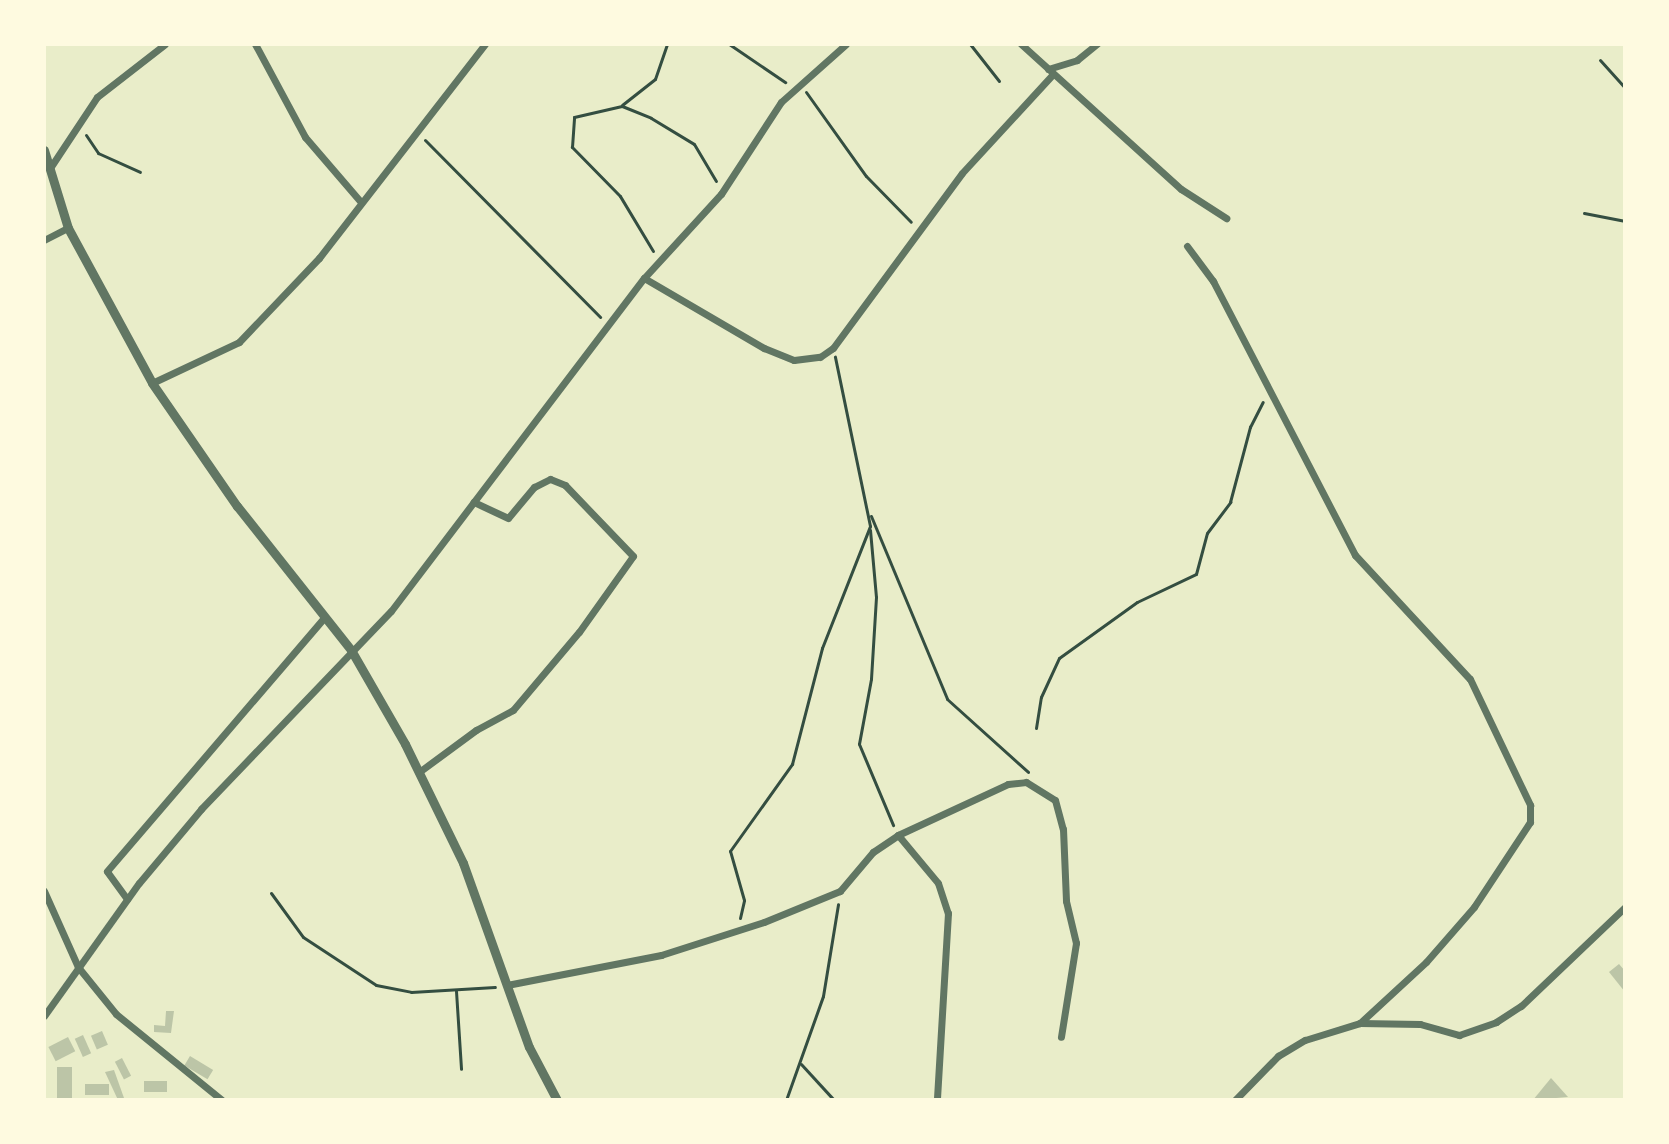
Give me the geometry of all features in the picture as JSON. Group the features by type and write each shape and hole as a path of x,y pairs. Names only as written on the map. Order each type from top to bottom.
{"street":[{"path":"50,168 77,126 116,79 165,44"},
{"path":"255,44 305,137 360,201"},
{"path":"152,383 239,342 319,258 360,201 419,134 485,44"},
{"path":"44,1016 127,899 201,809 391,611 644,278 721,194 794,88 846,44"},
{"path":"1021,44 1181,189 1226,218"},
{"path":"644,278 794,360 810,362 833,348 917,229 1000,127 1050,72 1077,60 1097,44"},
{"path":"44,150 68,228 152,383 237,506 351,650 419,772 463,863 529,1047 557,1100"},
{"path":"44,240 68,228"},
{"path":"1187,246 1213,281 1355,555 1470,679 1515,768 1532,814 1509,859 1474,907 1426,962 1360,1023"},
{"path":"419,772 513,710 579,632 633,556 565,485 550,479 534,487 508,518 473,502"},
{"path":"127,899 107,871 325,617"},
{"path":"507,985 661,955 733,932 840,891 873,852 898,835 1008,784 1026,782 1048,791 1063,829 1066,901 1076,943 1061,1037"},
{"path":"898,835 938,883 948,913 937,1100"},
{"path":"44,891 78,967 125,1023 218,1099"},
{"path":"1235,1100 1278,1056 1305,1040 1360,1023 1408,1023 1447,1033 1474,1033 1521,1006 1625,907"}],"path":[{"path":"622,106 631,93 655,79 667,44"},
{"path":"729,44 811,96 866,176 917,229"},
{"path":"970,44 999,81"},
{"path":"1600,60 1625,88"},
{"path":"659,261 620,196 571,145 570,126 579,112 622,106 694,144 721,194"},
{"path":"77,126 98,153 140,172"},
{"path":"419,134 560,283 608,325"},
{"path":"1584,213 1625,221"},
{"path":"833,348 870,514 950,704 1000,741 1048,791"},
{"path":"1036,728 1041,697 1059,658 1137,602 1196,574 1205,538 1232,498 1267,386"},
{"path":"870,514 876,597 871,679 859,744 898,835"},
{"path":"733,932 744,900 730,851 792,764 822,648 870,526"},
{"path":"786,1100 823,996 840,891"},
{"path":"271,893 303,937 376,985 411,992 507,985"},
{"path":"456,991 461,1069"},
{"path":"801,1064 834,1100"}],"building":[{"path":"1619,964 1625,971 1625,992 1609,972"},
{"path":"166,1011 174,1011 171,1033 154,1032 154,1025 165,1026"},
{"path":"102,1031 108,1045 97,1049 91,1036"},
{"path":"83,1035 91,1053 83,1057 75,1039"},
{"path":"68,1037 75,1051 56,1061 48,1047"},
{"path":"190,1056 213,1070 207,1079 184,1065"},
{"path":"122,1058 131,1076 124,1079 115,1062"},
{"path":"57,1067 72,1067 72,1100 57,1100"},
{"path":"114,1070 124,1098 118,1100 105,1072"},
{"path":"1551,1078 1568,1097 1533,1100"},
{"path":"144,1081 167,1081 167,1092 144,1092"},
{"path":"85,1084 109,1084 109,1095 85,1095"}]}
